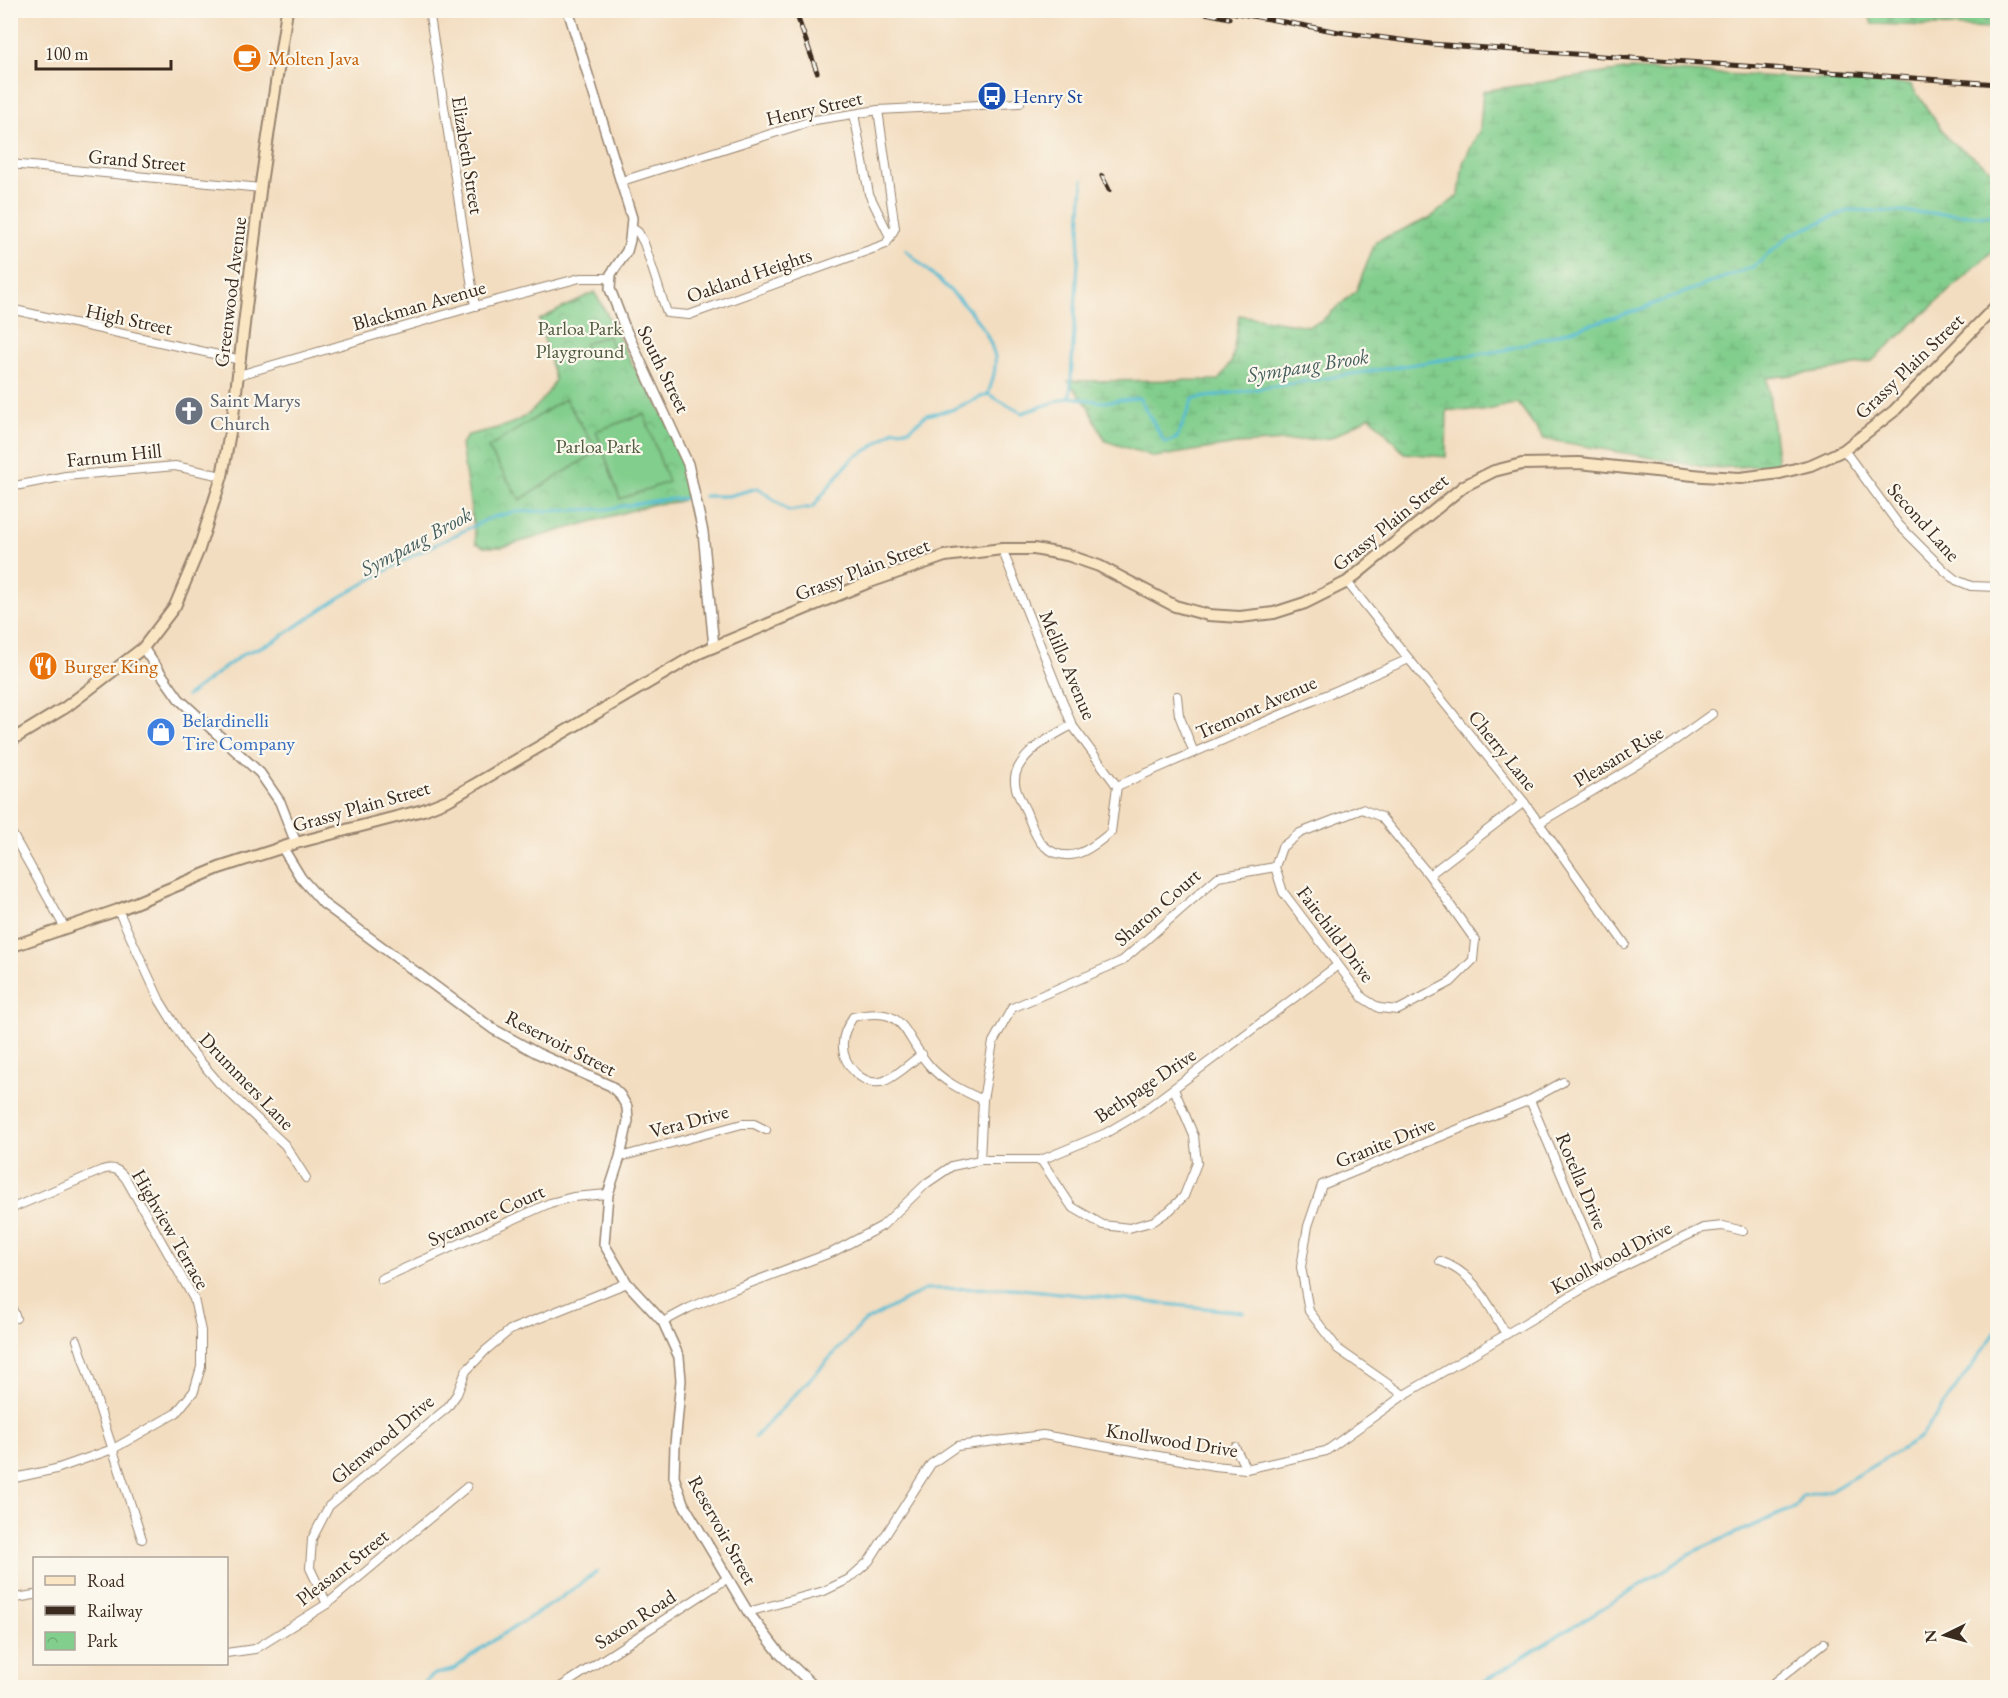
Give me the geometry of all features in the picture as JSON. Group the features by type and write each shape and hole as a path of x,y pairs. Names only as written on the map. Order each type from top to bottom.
{"main road":[{"name":"Greenwood Avenue","path":"10,741 66,707 143,648 175,606 188,580 222,476 239,375 261,188 287,10"},
{"name":"Grassy Plain Street","path":"10,947 118,910 219,868 296,843 412,813 450,799 699,653 908,568 945,556 1002,549 1034,549 1067,555 1099,566 1175,606 1208,615 1240,617 1274,614 1305,603 1347,582 1464,486 1494,471 1522,464 1579,463 1740,478 1780,473 1811,465 1844,450 1894,411 1998,304"}],"street":[{"name":"Elizabeth Street","path":"429,10 475,306"},
{"path":"568,10 629,205 632,228 627,251 613,269 610,278"},
{"name":"Henry Street","path":"622,181 815,120 878,110 1020,103"},
{"path":"878,110 895,228 890,237"},
{"path":"854,114 869,194 890,237"},
{"name":"Grand Street","path":"10,164 261,188"},
{"name":"Oakland Heights","path":"632,228 638,232 644,243 667,313 689,315 886,244 890,237"},
{"name":"Blackman Avenue","path":"239,375 579,278 610,278"},
{"name":"South Street","path":"610,278 613,302 688,464 703,532 714,646"},
{"name":"High Street","path":"10,309 241,360"},
{"name":"Second Lane","path":"1844,450 1899,525 1945,571 1960,582 1971,586 1998,587"},
{"name":"Farnum Hill","path":"10,486 66,476 175,466 222,476"},
{"name":"Melillo Avenue","path":"1002,549 1072,725 1117,786"},
{"name":"Cherry Lane","path":"1347,582 1524,802 1625,944"},
{"path":"143,648 179,699 260,773 280,802 296,843"},
{"name":"Tremont Avenue","path":"1117,786 1409,659"},
{"path":"1177,696 1179,716 1194,753"},
{"name":"Pleasant Rise","path":"1539,823 1663,749 1712,714"},
{"path":"1072,725 1036,746 1018,768 1014,787 1041,844 1057,853 1076,855 1091,849 1111,832 1117,786"},
{"path":"1429,875 1524,802"},
{"name":"Fairchild Drive","path":"1362,809 1381,817 1429,875 1475,940 1473,960 1451,982 1398,1010 1379,1008 1363,998 1283,892 1275,867 1282,847 1300,833 1362,809"},
{"path":"10,830 65,928"},
{"name":"Reservoir Street","path":"282,847 301,878 324,904 494,1029 537,1053 611,1086 620,1095 627,1107 628,1121 608,1194 604,1244 627,1283 663,1322 679,1357 681,1380 674,1477 683,1503 748,1612 780,1654 816,1688"},
{"name":"Sharon Court","path":"980,1160 983,1100 993,1042 1012,1008 1122,961 1218,877 1275,867"},
{"name":"Drummers Lane","path":"118,910 160,1001 189,1048 218,1082 285,1145 306,1178"},
{"name":"Bethpage Drive","path":"663,1322 725,1293 833,1252 882,1226 927,1184 952,1166 980,1160 1041,1160 1106,1133 1142,1112 1174,1089 1338,965"},
{"path":"922,1054 883,1082 872,1082 862,1078 850,1068 844,1056 845,1030 853,1017 870,1013 900,1021 922,1054 928,1065 957,1088 983,1100"},
{"name":"Granite Drive","path":"1404,1395 1338,1349 1309,1311 1301,1267 1308,1226 1322,1185 1530,1100 1563,1082"},
{"path":"1041,1160 1072,1207 1103,1225 1129,1228 1155,1221 1184,1196 1197,1163 1194,1136 1174,1089"},
{"name":"Rotella Drive","path":"1530,1100 1604,1276"},
{"name":"Vera Drive","path":"620,1157 742,1124 754,1124 766,1130"},
{"name":"Highview Terrace","path":"10,1209 110,1167 119,1170 194,1299 201,1331 201,1366 194,1391 176,1413 114,1449 56,1469 10,1479"},
{"name":"Sycamore Court","path":"381,1280 550,1203 573,1197 608,1194"},
{"name":"Knollwood Drive","path":"748,1612 824,1591 849,1579 869,1561 931,1464 957,1446 1043,1435 1214,1466 1245,1469 1326,1451 1404,1395 1604,1276 1702,1228 1723,1226 1743,1231"},
{"path":"1440,1261 1456,1267 1474,1282 1506,1334"},
{"name":"Glenwood Drive","path":"327,1604 310,1568 312,1539 329,1506 447,1408 466,1371 510,1330 627,1283"},
{"path":"10,1303 16,1318"},
{"path":"77,1340 142,1539"},
{"path":"1235,1447 1245,1469"},
{"name":"Pleasant Street","path":"228,1653 255,1649 327,1604 467,1486"},
{"name":"Saxon Road","path":"559,1688 728,1578"},
{"path":"10,1599 33,1595"},
{"path":"1768,1688 1824,1643"}],"green space":[{"path":"1868,11 1997,11 1997,28 1872,24"},
{"path":"1631,69 1910,84 1949,140 1992,170 1997,184 1997,247 1872,361 1832,370 1767,378 1778,465 1711,468 1544,439 1518,403 1483,411 1447,410 1446,457 1404,453 1370,416 1331,438 1237,444 1155,457 1105,441 1088,406 1068,381 1219,380 1232,361 1239,315 1308,326 1321,321 1356,291 1376,241 1430,218 1459,195 1463,163 1480,129 1483,91"},
{"name":"Parloa Park","path":"594,292 631,363 664,416 680,454 691,493 679,501 654,504 502,547 484,547 476,543 461,445 468,435 519,420 538,405 555,380 539,320"},
{"path":"608,335 614,351 590,360 584,344"},
{"path":"565,399 598,451 520,500 488,448"},
{"path":"644,414 668,482 620,499 596,431"}],"waterway":[{"path":"1070,396 1083,180"},
{"name":"Sympaug Brook","path":"704,496 728,496 758,488 789,511 813,507 853,458 871,448 894,430 910,429 926,415 951,410 988,394 1022,413 1070,397 1103,402 1139,398 1165,443 1177,438 1193,399 1505,350 1635,311 1755,266 1790,235 1850,210 1998,216"},
{"path":"906,250 957,297 980,324 988,338 995,363 988,394"},
{"name":"Sympaug Brook","path":"187,696 243,654 273,642 339,598 410,557 490,518 513,512 607,509 659,500 688,498"},
{"path":"755,1437 864,1322 926,1289 1012,1288 1243,1312"},
{"path":"1473,1688 1697,1550 1796,1507 1802,1496 1832,1490 1920,1438 1998,1329"},
{"path":"417,1688 435,1674 453,1670 486,1645 597,1572"}],"railway":[{"path":"795,10 817,72"},
{"path":"1191,10 1229,18"},
{"path":"1220,10 1339,32 1431,44 1998,84"},
{"path":"1102,176 1109,190"}],"place":[{"name":"Molten Java","path":"247,58"},
{"name":"Henry St","path":"992,96"},
{"name":"Saint Marys Church","path":"189,411"},
{"name":"Burger King","path":"43,666"},
{"name":"Belardinelli Tire Company","path":"161,732"}],"park label":[{"name":"Parloa Park Playground","path":"580,340"}]}
